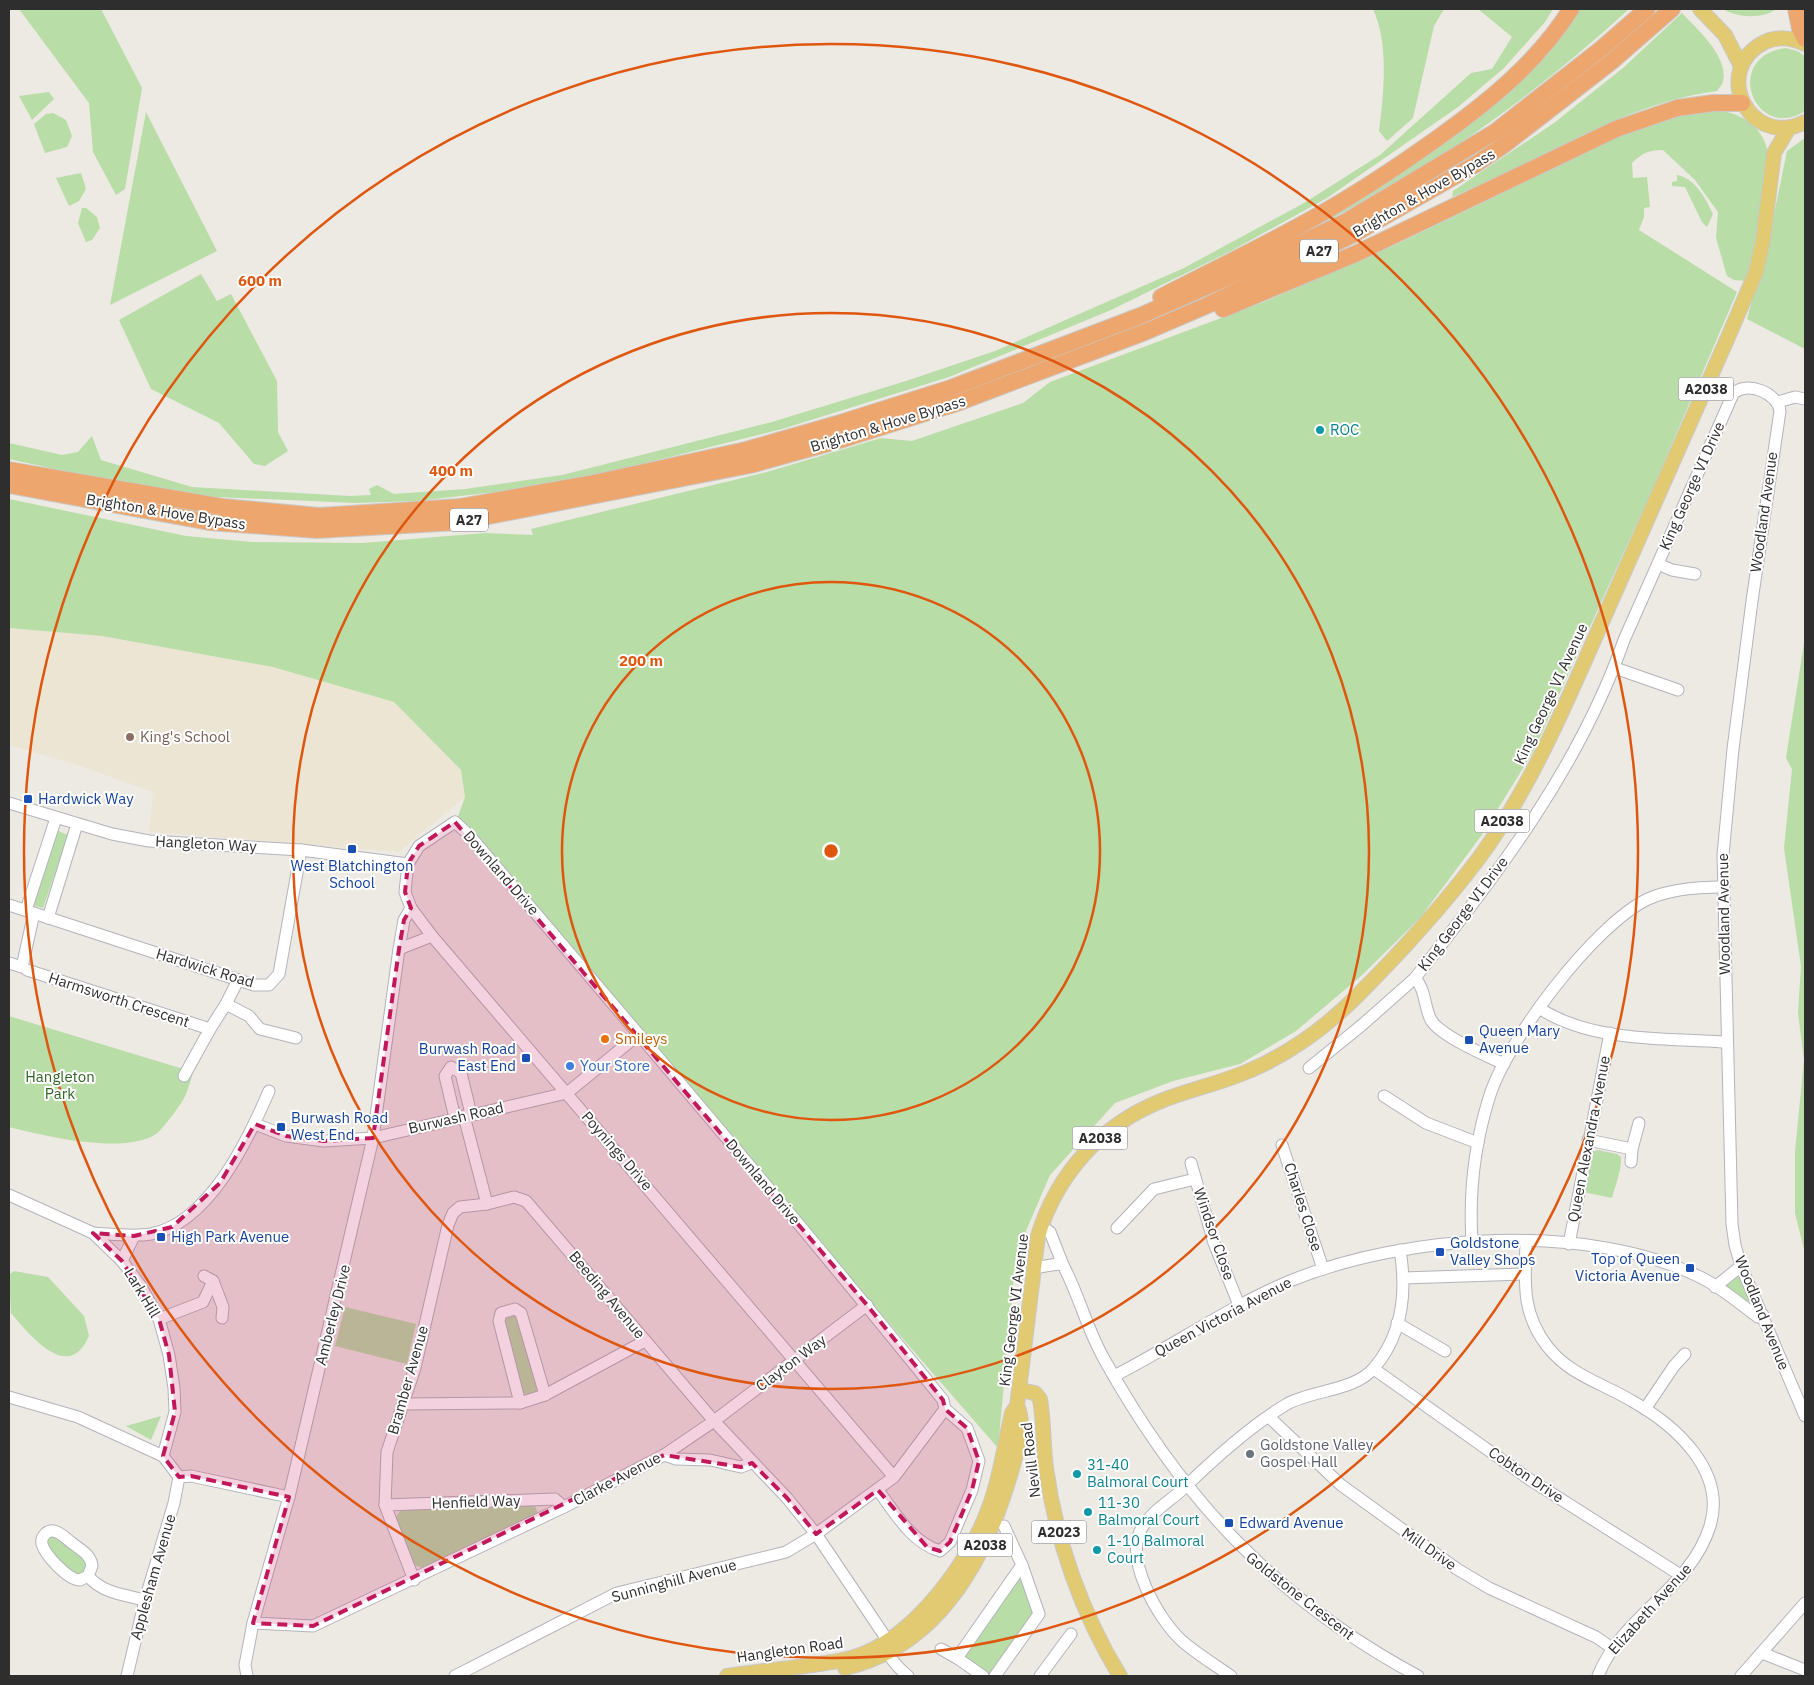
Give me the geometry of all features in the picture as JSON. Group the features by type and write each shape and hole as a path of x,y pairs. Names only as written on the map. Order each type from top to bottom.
{"highway":[{"name":"A27","path":"1078,341 1316,216 1407,159 1484,103 1520,71 1551,37 1571,9"},
{"name":"Brighton & Hove Bypass","path":"9,470 223,508 319,516 460,507 589,484 746,450 917,399 1078,341 1202,290 1345,222 1495,132 1602,50 1648,9"},
{"name":"Brighton & Hove Bypass","path":"9,486 209,522 317,530 458,522 750,465 840,440 957,403 1145,332 1208,305 1352,235 1476,164 1565,99 1672,9"},
{"path":"1796,9 1800,29 1805,39"},
{"name":"A27","path":"1145,332 1212,313 1354,254 1593,138 1636,121 1664,111 1696,104 1742,102"}],"main road":[{"path":"1700,9 1725,35 1741,66"},
{"path":"1725,35 1746,44 1758,46"},
{"path":"1805,44 1784,38 1770,40 1758,46 1748,55 1741,66 1738,85 1742,102 1751,115 1763,124 1776,128 1789,128 1805,122"},
{"name":"King George VI Avenue","path":"1763,124 1774,153"},
{"name":"King George VI Avenue","path":"887,1649 970,1559 991,1502 1012,1413 1017,1406 1032,1268 1041,1226 1066,1175 1089,1148 1110,1130 1139,1111 1160,1101 1221,1082 1258,1067 1321,1027 1355,998 1413,938 1480,857 1531,776 1563,712 1756,272 1763,240 1774,153 1789,128"},
{"name":"Nevill Road","path":"1020,1390 1035,1393 1040,1399 1046,1469 1058,1527 1079,1592 1120,1676"},
{"name":"Hangleton Road","path":"727,1676 752,1674 852,1658 887,1649"},
{"name":"Hangleton Road","path":"790,1676 839,1670 872,1661 887,1649"}],"street":[{"name":"King George VI Drive","path":"1309,1068 1362,1025 1415,978 1480,896 1529,826 1578,744 1615,668 1732,394 1746,388 1762,392 1778,402"},
{"path":"1778,402 1795,397 1805,400"},
{"name":"Woodland Avenue","path":"1778,402 1780,414 1770,467 1725,823 1723,887 1727,1040 1732,1224 1735,1246 1741,1266 1805,1416"},
{"name":"King George VI Drive","path":"1658,564 1672,570 1695,574"},
{"path":"1615,668 1678,690"},
{"name":"Hangleton Way","path":"9,803 77,824 149,841 301,850 408,864"},
{"path":"9,963 22,967 30,912 56,818"},
{"name":"Poynings Drive","path":"455,822 419,846 408,864 405,892 412,908 432,936 894,1477"},
{"name":"Downland Drive","path":"455,822 476,844 867,1305 943,1400 945,1409"},
{"path":"48,918 77,824"},
{"name":"Hardwick Road","path":"9,905 254,985 269,985 279,974 301,850"},
{"path":"1472,1241 1471,1211 1478,1143 1489,1097 1504,1064 1539,1008 1586,951 1633,908 1649,899 1676,891 1723,887"},
{"name":"Amberley Drive","path":"247,1676 245,1665 253,1623 289,1498 374,1138 399,949 404,920 412,908"},
{"path":"399,949 432,936"},
{"name":"Harmsworth Crescent","path":"27,970 210,1030"},
{"name":"King George VI Drive","path":"1415,978 1421,986 1428,1012 1434,1025 1504,1064"},
{"name":"Harmsworth Crescent","path":"184,1076 238,980"},
{"path":"226,1004 249,1016 260,1029 296,1038"},
{"path":"1539,1008 1573,1024 1610,1033 1712,1042 1727,1040"},
{"name":"Queen Alexandra Avenue","path":"1568,1244 1610,1033"},
{"name":"Burwash Road","path":"255,1124 286,1136 324,1141 374,1138 567,1093 638,1035"},
{"path":"93,1233 134,1236 151,1234 172,1227 193,1212 220,1183 255,1124 269,1091"},
{"path":"1384,1096 1426,1124 1478,1143"},
{"path":"464,1116 487,1204"},
{"path":"1631,1162 1632,1149 1639,1123"},
{"path":"1588,1140 1632,1149"},
{"name":"Charles Close","path":"1282,1145 1323,1269"},
{"name":"Windsor Close","path":"1191,1163 1214,1243 1239,1305"},
{"path":"1117,1228 1154,1188 1195,1179"},
{"name":"Lark Hill","path":"9,1195 93,1233 122,1261 140,1284 159,1319 169,1354 175,1412 163,1456"},
{"name":"Beeding Avenue","path":"487,1204 514,1197 526,1200 714,1421"},
{"name":"Bramber Avenue","path":"414,1580 384,1505 386,1452 415,1368 448,1225 453,1213 460,1207 487,1204"},
{"name":"Goldstone Crescent","path":"1041,1226 1050,1232 1094,1339 1128,1402 1187,1486 1242,1549 1285,1587 1353,1638 1418,1676"},
{"path":"122,1261 134,1236"},
{"name":"Queen Victoria Avenue","path":"1114,1376 1239,1305 1323,1269 1352,1260 1400,1250 1472,1241 1568,1244 1630,1254 1677,1268 1701,1278 1758,1317 1763,1315"},
{"name":"Elizabeth Avenue","path":"1526,1242 1524,1274 1526,1301 1532,1319 1553,1354 1569,1368 1644,1409 1692,1449 1704,1467 1709,1482 1712,1501 1710,1524 1697,1556 1682,1576 1612,1648 1598,1676"},
{"path":"1231,1676 1187,1645 1172,1631 1147,1590 1138,1560 1138,1540 1142,1526 1187,1486 1206,1466 1288,1404 1346,1384 1374,1369 1392,1336 1404,1301 1404,1278 1400,1250"},
{"path":"1032,1268 1063,1265"},
{"path":"1715,1287 1741,1266"},
{"path":"1404,1278 1524,1274"},
{"path":"159,1319 203,1302 222,1312 209,1278 203,1302"},
{"name":"Clayton Way","path":"714,1421 867,1305"},
{"path":"520,1403 499,1321 501,1313 508,1309 515,1309 521,1314 545,1394"},
{"path":"1397,1323 1446,1351"},
{"path":"404,1404 520,1403 545,1394 645,1340"},
{"path":"1644,1409 1674,1366 1685,1354"},
{"name":"Cobton Drive","path":"1374,1369 1529,1478 1682,1576"},
{"path":"9,1397 78,1417 163,1456 178,1477 191,1476 289,1498"},
{"path":"816,1534 894,1477 945,1409 967,1428 979,1461 972,1490 950,1542 940,1551 927,1547 901,1521 878,1490"},
{"name":"Mill Drive","path":"1269,1417 1341,1485 1457,1569 1489,1588 1596,1637 1612,1648"},
{"path":"714,1421 752,1463 788,1498 816,1534 886,1638 887,1649 895,1664 908,1676"},
{"name":"Clarke Avenue","path":"253,1623 313,1626 414,1580 564,1507 664,1455 714,1421"},
{"path":"664,1455 676,1459 710,1460 740,1467 752,1463"},
{"name":"Applesham Avenue","path":"127,1676 146,1600 174,1503 178,1477"},
{"name":"Henfield Way","path":"384,1505 555,1499 564,1507"},
{"path":"995,1676 1039,1614 1022,1565 1004,1526"},
{"path":"51,1531 58,1532 87,1555 92,1566 88,1576 76,1580 65,1574 43,1546 42,1539 45,1534 51,1531"},
{"name":"Sunninghill Avenue","path":"455,1676 617,1593 786,1552 816,1534"},
{"path":"957,1658 1022,1565"},
{"path":"88,1576 105,1590 146,1600"},
{"path":"1741,1676 1805,1604"},
{"path":"1040,1676 1072,1634"},
{"path":"941,1649 984,1676"},
{"path":"1762,1653 1805,1670"}],"highlighted area":[{"path":"455,822 867,1305 943,1400 945,1409 967,1428 979,1461 972,1490 950,1542 940,1551 927,1547 878,1490 816,1534 787,1498 752,1463 741,1467 664,1455 313,1626 253,1623 289,1497 191,1476 179,1477 163,1456 175,1412 169,1355 159,1319 122,1261 93,1233 134,1236 172,1227 220,1183 255,1124 286,1136 324,1141 373,1138 399,949 404,920 411,908 405,892 408,864 419,846"}],"shaded area":[{"path":"9,628 102,636 273,667 394,702 461,770 465,797 399,852 149,832 153,792 77,765 9,745"}],"green space":[{"path":"19,9 101,9 142,88 125,189 116,195 93,152 89,103"},
{"path":"1373,9 1444,9 1434,26 1413,118 1387,141 1379,131 1384,69 1381,37"},
{"path":"1478,9 1553,9 1545,22 1504,68 1458,107 1327,198 1231,251 1111,310 949,377 782,429 618,470 496,492 417,501 355,503 196,496 109,481 9,459 9,443 62,455 78,452 92,436 101,460 192,487 350,496 371,495 369,489 377,485 394,494 465,489 562,475 772,422 906,381 995,351 1184,268 1304,203 1380,155 1471,73 1492,69 1512,37"},
{"path":"1579,9 1629,9 1518,102 1438,158 1355,207 1312,228 1548,51"},
{"path":"1723,9 1776,9 1757,16 1742,16"},
{"path":"1682,13 1703,35 1721,62 1724,72 1723,81 1717,91 1691,95 1666,102 1618,119 1507,173 1452,197 1453,191 1554,123 1623,68"},
{"path":"1786,48 1797,51 1805,56 1805,111 1787,118 1772,116 1760,108 1752,95 1750,80 1755,66 1766,55"},
{"path":"49,92 54,99 32,120 19,96"},
{"path":"1710,109 1739,116 1755,127 1765,143 1768,153 1758,246 1747,281 1734,280 1727,276 1716,238 1718,212 1695,180 1663,150 1646,153 1632,163 1633,178 1647,177 1650,207 1644,208 1644,217 1639,230 1737,292 1653,488 1533,752 1481,836 1420,918 1361,976 1296,1031 1240,1064 1173,1081 1115,1103 1050,1175 1016,1254 998,1448 455,825 465,797 461,770 394,702 273,667 102,636 9,628 9,499 186,536 252,542 363,543 485,533 533,535 531,529 767,472 881,438 912,441 1023,403 1050,382 1264,302 1397,244 1624,134 1683,115"},
{"path":"146,112 217,251 110,305"},
{"path":"53,113 66,120 72,136 67,147 45,153 34,124 46,114"},
{"path":"1805,138 1805,349 1747,319 1770,234 1787,151"},
{"path":"81,173 86,189 79,201 69,206 56,178"},
{"path":"1677,175 1689,180 1707,202 1713,214 1707,227 1702,222 1685,187 1672,186 1672,182 1677,181"},
{"path":"82,208 86,208 97,217 100,228 92,240 86,242 78,223"},
{"path":"201,274 217,301 231,294 277,381 278,432 288,451 265,466 254,464 219,423 151,389 119,320"},
{"path":"1805,637 1805,1253 1795,1213 1795,1152 1804,1060 1798,1013 1801,966 1784,848 1792,769 1786,758"},
{"path":"56,830 68,835 43,908 32,905"},
{"name":"Hangleton Park","path":"9,1016 193,1072 186,1094 177,1109 159,1131 142,1140 125,1143 84,1142 9,1127"},
{"path":"1598,1150 1617,1154 1621,1157 1612,1198 1583,1192 1592,1152"},
{"path":"14,1271 48,1277 84,1316 89,1336 81,1349 72,1355 63,1356 53,1353 33,1338 17,1320 11,1313 9,1275"},
{"path":"1736,1276 1740,1277 1750,1300 1747,1303 1726,1289 1725,1284"},
{"path":"345,1307 416,1324 407,1364 335,1346"},
{"path":"514,1312 518,1318 538,1388 533,1396 523,1393 502,1321 504,1315"},
{"path":"161,1416 151,1440 126,1426"},
{"path":"534,1503 538,1514 426,1569 414,1565 394,1520 402,1508"},
{"path":"51,1536 54,1536 84,1558 87,1566 84,1572 78,1575 69,1572 47,1545 46,1541"},
{"path":"1020,1577 1034,1614 991,1674 987,1674 965,1658 964,1653"}],"place":[{"name":"ROC","path":"1320,430"},
{"name":"King's School","path":"130,737"},
{"name":"Hardwick Way","path":"28,799"},
{"name":"West Blatchington School","path":"352,849"},
{"name":"Smileys","path":"605,1039"},
{"name":"Queen Mary Avenue","path":"1469,1040"},
{"name":"Burwash Road East End","path":"526,1058"},
{"name":"Your Store","path":"570,1066"},
{"name":"Burwash Road West End","path":"281,1127"},
{"name":"High Park Avenue","path":"161,1237"},
{"name":"Goldstone Valley Shops","path":"1440,1252"},
{"name":"Top of Queen Victoria Avenue","path":"1690,1268"},
{"name":"Goldstone Valley Gospel Hall","path":"1250,1454"},
{"name":"31-40 Balmoral Court","path":"1077,1474"},
{"name":"11-30 Balmoral Court","path":"1088,1512"},
{"name":"Edward Avenue","path":"1229,1523"},
{"name":"1-10 Balmoral Court","path":"1097,1550"}]}
